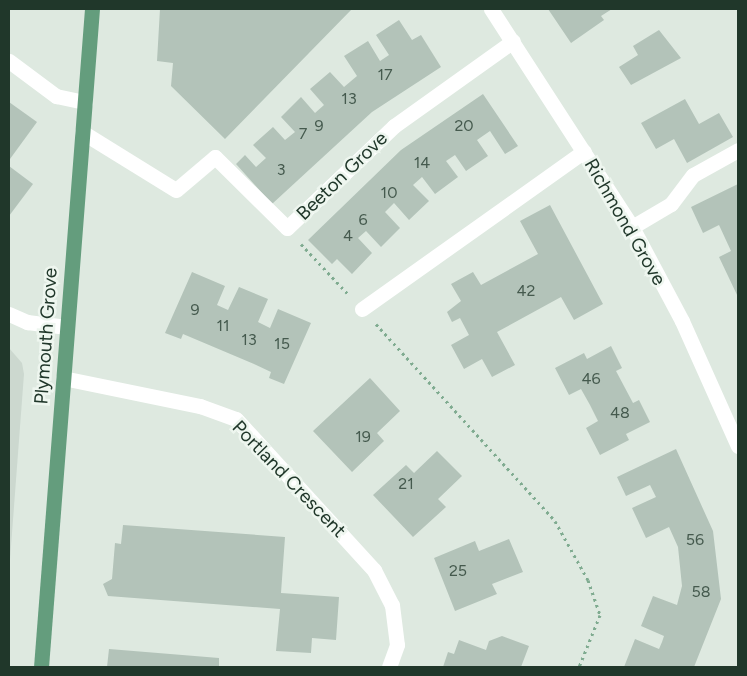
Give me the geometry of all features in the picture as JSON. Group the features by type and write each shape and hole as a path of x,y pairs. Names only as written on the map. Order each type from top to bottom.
{"main road":[{"name":"Plymouth Grove","path":"41,667 92,9"}],"street":[{"name":"Richmond Grove","path":"491,9 632,227 682,321 738,446"},
{"name":"Beeton Grove","path":"82,132 176,190 215,157 287,228 394,126 513,41"},
{"path":"9,61 56,96 85,102"},
{"path":"632,227 671,204 693,175 738,150"},
{"path":"362,309 584,151"},
{"path":"9,314 27,322 67,327"},
{"name":"Portland Crescent","path":"63,378 200,406 236,419 374,570 392,605 397,646 389,667"}],"path":[{"path":"287,228 554,521 588,580 600,615 579,667"}],"shaded area":[{"path":"9,348 22,363 24,374 9,573"}],"building":[{"path":"160,9 352,9 225,139 171,86 173,63 157,61"},
{"path":"548,9 612,9 601,16 604,20 571,43"},
{"path":"399,20 412,40 421,35 441,67 372,112 272,204 236,164 245,155 256,167 266,158 253,145 273,127 285,140 295,132 281,117 301,97 315,113 324,105 310,89 330,72 344,87 357,76 344,56 368,41 380,61 389,55 376,35"},
{"path":"659,30 681,58 631,85 619,67 638,55 633,46"},
{"path":"483,94 518,146 505,154 490,131 477,140 488,156 466,171 455,155 446,161 458,177 435,194 422,177 413,185 429,201 409,220 394,203 385,212 400,228 381,247 366,231 358,238 372,253 352,274 337,259 332,264 308,240 401,150"},
{"path":"685,99 699,124 719,113 733,137 687,163 674,139 656,149 641,123"},
{"path":"9,102 37,122 10,159 9,158"},
{"path":"9,166 33,184 9,216"},
{"path":"738,184 738,297 719,257 731,251 719,225 703,233 691,207"},
{"path":"550,205 603,304 574,320 561,297 497,332 515,365 492,377 482,359 464,369 451,345 469,335 460,318 452,322 447,312 461,301 451,284 473,272 481,285 538,254 520,221"},
{"path":"192,272 225,286 217,305 228,310 239,287 268,299 258,322 270,328 278,309 311,323 284,384 269,378 271,372 254,364 183,334 181,339 165,333"},
{"path":"611,346 622,368 616,371 633,403 639,400 650,422 626,434 629,440 600,455 586,428 598,421 590,405 581,389 569,395 555,368 584,353 587,359"},
{"path":"370,378 400,411 377,433 384,441 352,472 313,431"},
{"path":"676,449 713,531 721,599 694,667 624,667 635,639 659,649 664,636 641,626 653,596 677,605 682,586 678,547 669,527 646,538 632,508 656,497 650,485 626,496 617,477"},
{"path":"437,451 462,476 438,499 446,507 413,537 373,495 406,465 414,473"},
{"path":"123,525 285,537 281,593 339,597 336,640 312,638 311,653 276,651 280,609 108,596 103,584 112,579 115,543 121,544"},
{"path":"509,539 523,572 492,584 497,594 455,611 434,558 475,541 479,551"},
{"path":"502,636 529,646 521,667 443,667 448,652 454,654 459,640 486,650 489,641"},
{"path":"109,649 219,658 219,667 107,667"}]}
